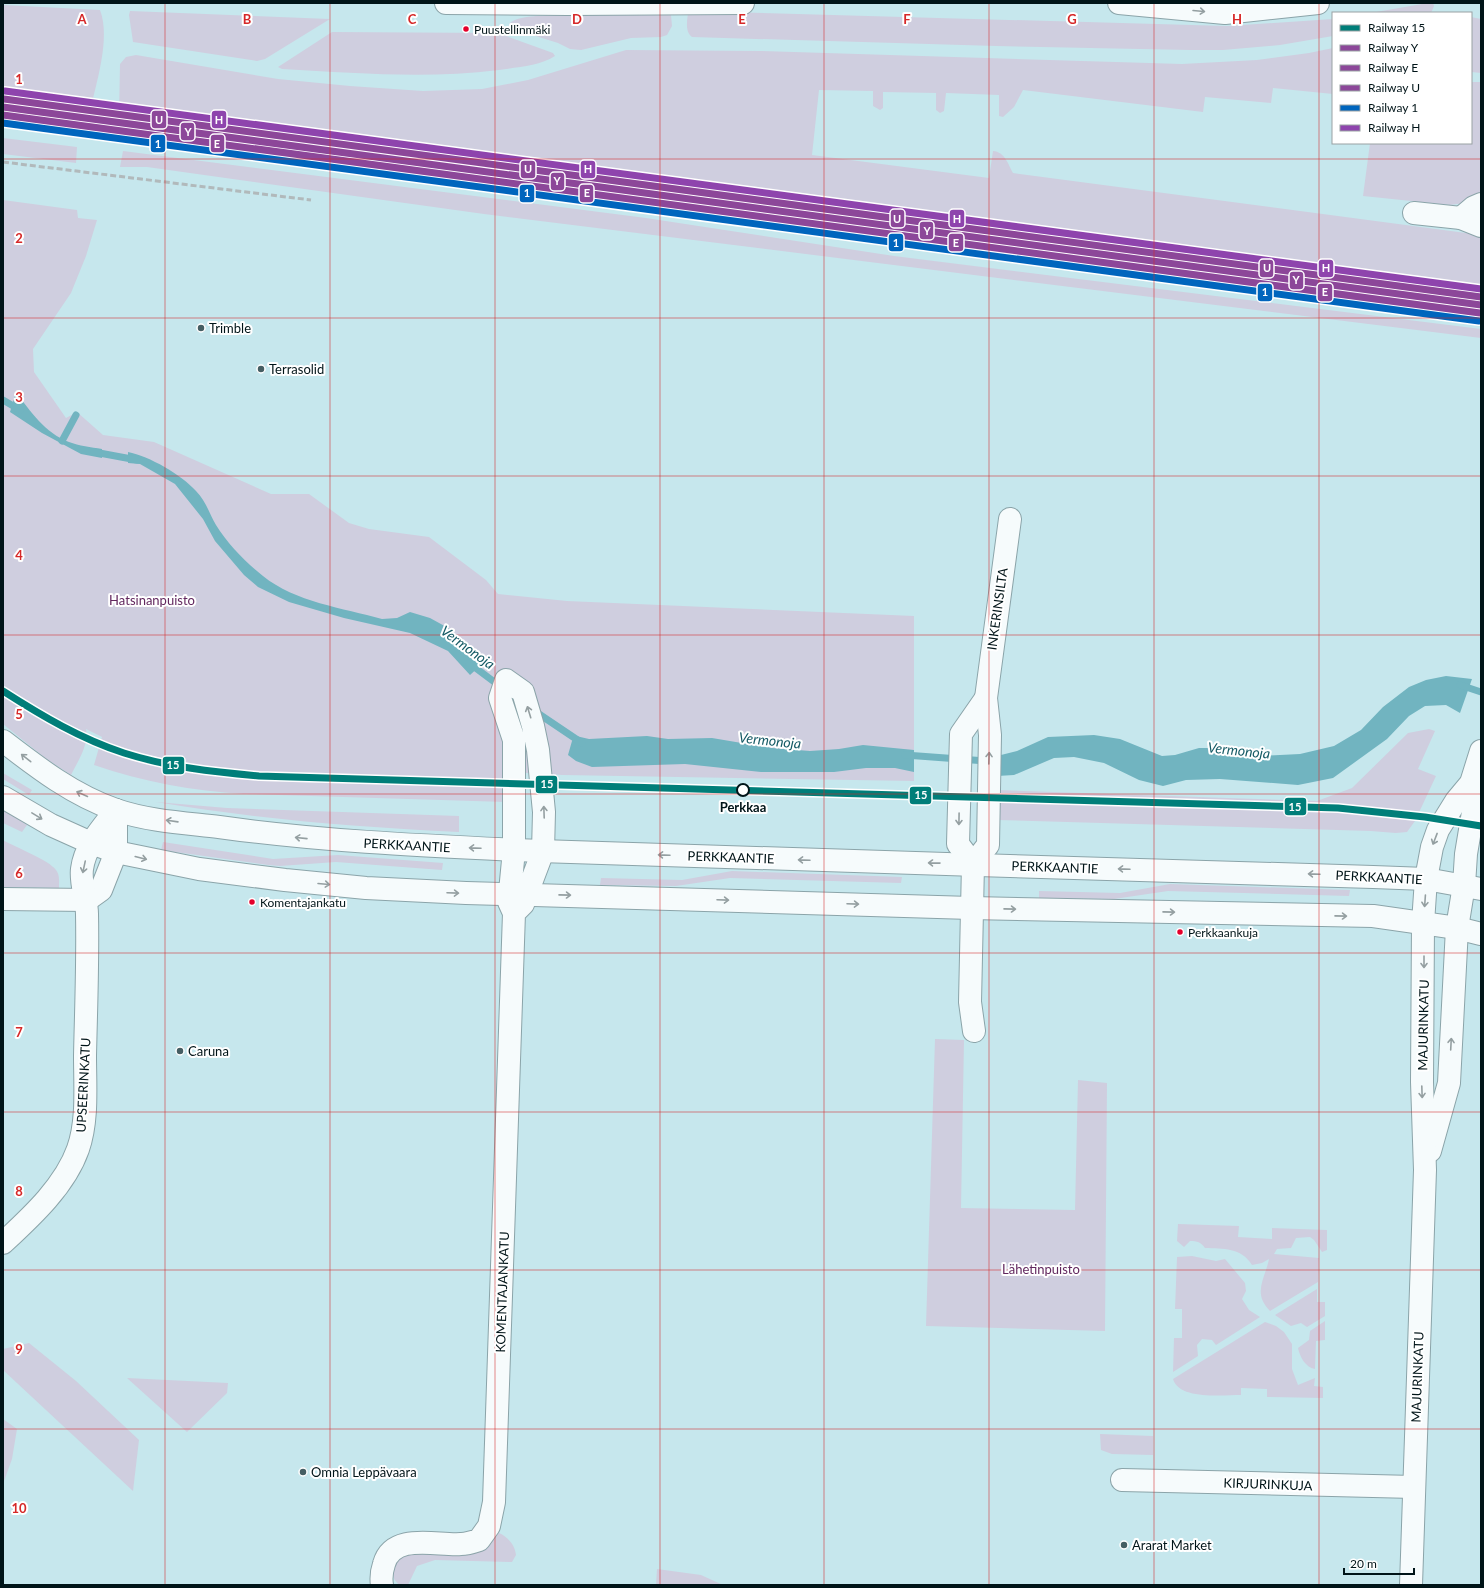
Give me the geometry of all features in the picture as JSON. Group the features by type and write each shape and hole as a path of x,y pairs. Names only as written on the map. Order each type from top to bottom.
{"street":[{"path":"446,3 743,3"},
{"path":"1119,3 1225,13 1318,3"},
{"path":"1461,218 1474,207 1481,204"},
{"path":"1414,212 1461,218 1481,226"},
{"name":"INKERINSILTA","path":"986,698 961,734 958,844 973,864 988,845 990,735 986,698 1010,519"},
{"path":"506,680 523,692 538,750 544,812 543,851 517,900 514,850 514,740 500,698 506,680"},
{"name":"PERKKAANTIE","path":"3,740 49,776 72,790 116,810 160,819 276,835 340,841 514,850 1426,879 1473,887"},
{"path":"1471,783 1481,751"},
{"name":"MAJURINKATU","path":"1411,1585 1425,1170 1422,1082 1423,923 1426,879 1432,847 1438,830 1456,801 1471,783"},
{"name":"MAJURINKATU","path":"1425,1170 1449,1083 1457,928 1473,887 1466,854 1474,806 1471,783"},
{"path":"3,797 51,825 90,843 116,852 199,869 285,880 517,900 1372,916 1457,928 1481,934"},
{"path":"3,899 87,900 101,890 116,852 116,810"},
{"name":"UPSEERINKATU","path":"3,1243 38,1209 62,1180 78,1149 84,1106 88,948 87,900 82,885 82,870 90,843 116,810"},
{"path":"973,864 970,1002 974,1031"},
{"name":"KOMENTAJANKATU","path":"382,1585 383,1567 386,1555 396,1548 407,1544 460,1544 479,1540 489,1526 494,1502 517,900"},
{"name":"KIRJURINKUJA","path":"1122,1480 1414,1487"}],"green space":[{"path":"1428,3 1433,3 1434,6 1431,12 1376,12"},
{"path":"3,5 100,10 104,34 103,47 99,75 90,112 3,101"},
{"path":"130,11 330,19 265,59 257,61 133,42 129,15"},
{"path":"691,11 1227,26 1332,19 1332,36 1280,45 1223,50 996,46 692,37 688,32 687,26 688,13"},
{"path":"563,15 671,15 672,26 667,35 661,37 631,38 581,50 570,49 558,43 510,28 509,24 513,21 527,17"},
{"path":"1472,17 1481,19 1481,73 1472,72"},
{"path":"332,32 498,33 553,53 555,56 542,62 521,67 472,73 418,75 282,69 278,67"},
{"path":"1332,48 1332,94 1273,88 1271,103 1205,97 1203,112 1023,90 1014,107 1003,117 999,116 999,95 946,93 944,111 940,113 936,110 936,93 883,92 883,108 880,110 873,106 873,91 819,90 812,155 989,178 993,151 1003,156 1008,162 1013,173 1481,235 1481,297 794,208 341,142 119,116 120,64 126,57 136,55 278,79 423,91 482,89 528,80 626,50 760,51 1182,64 1257,60"},
{"path":"1472,82 1481,82 1481,194 1465,203 1450,205 1363,196 1370,144 1472,144"},
{"path":"3,138 77,147 76,163 3,154"},
{"path":"123,151 646,218 894,256 1481,329 1481,338 484,214 147,167 120,167"},
{"name":"Hatsinanpuisto","path":"3,200 77,210 78,218 97,220 86,256 71,293 33,349 34,372 66,418 77,412 103,435 154,442 271,494 309,494 349,523 369,529 429,537 486,580 498,594 567,601 914,616 914,781 563,775 507,772 506,802 244,794 206,791 168,785 94,765 102,737 86,729 86,741 80,759 71,775 45,758 3,724"},
{"path":"1429,729 1435,731 1418,769 1436,776 1415,821 1407,832 1396,833 997,820 997,790 1317,801 1352,788 1408,733"},
{"path":"3,773 32,790 29,795 3,779"},
{"path":"156,802 227,808 459,816 459,832 307,822"},
{"path":"3,808 27,825 22,832 3,823"},
{"path":"3,840 52,866 58,874 59,888 3,887"},
{"path":"163,842 273,859 338,855 443,863 442,870 336,862 280,866 161,850"},
{"path":"732,871 902,877 901,883 730,878 676,886 600,885 601,878 682,880"},
{"path":"1170,884 1350,890 1349,896 1168,891 1114,899 1039,898 1039,891 1120,893"},
{"name":"Lähetinpuisto","path":"935,1039 964,1040 961,1208 1075,1210 1078,1080 1107,1083 1105,1331 926,1326"},
{"path":"1178,1224 1239,1226 1238,1237 1272,1239 1272,1228 1327,1230 1327,1250 1322,1252 1314,1240 1310,1237 1296,1238 1291,1248 1277,1249 1274,1254 1319,1258 1318,1282 1270,1311 1262,1298 1261,1292 1261,1286 1269,1259 1262,1263 1252,1265 1243,1255 1231,1250 1205,1248 1200,1243 1192,1241 1184,1247 1177,1241"},
{"path":"1192,1256 1216,1261 1225,1259 1245,1283 1246,1291 1242,1299 1249,1310 1260,1317 1216,1345 1212,1340 1202,1339 1197,1345 1198,1356 1173,1372 1174,1338 1182,1338 1182,1309 1175,1309 1177,1257"},
{"path":"1317,1289 1317,1302 1325,1302 1325,1316 1307,1327 1301,1323 1291,1326 1275,1315"},
{"path":"1325,1321 1325,1340 1316,1341 1315,1369 1311,1368 1300,1355 1298,1348 1309,1340 1310,1331"},
{"path":"1265,1322 1276,1326 1284,1332 1292,1344 1292,1369 1298,1385 1315,1378 1314,1386 1323,1387 1323,1398 1267,1397 1267,1389 1241,1388 1241,1395 1202,1395 1183,1390 1177,1386 1173,1379"},
{"path":"29,1343 76,1381 139,1440 133,1491 3,1370 3,1349"},
{"path":"127,1378 228,1383 227,1393 187,1432"},
{"path":"3,1419 17,1429 12,1459 3,1484"},
{"path":"1100,1434 1153,1436 1153,1455 1112,1454 1101,1450"},
{"path":"499,1533 508,1539 513,1545 516,1555 512,1562 435,1560 417,1566 408,1585 399,1585 394,1579 392,1570 400,1555 488,1545"},
{"path":"657,1569 701,1575 723,1585 656,1585"}],"water":[{"path":"16,392 45,427 60,438 73,443 102,449 102,458 81,454 42,433 10,412"},
{"path":"128,452 146,458 165,467 190,485 202,499 216,525 231,546 250,565 276,585 304,598 382,619 397,618 410,612 430,618 450,629 481,665 470,675 448,651 410,633 344,618 289,602 258,587 244,575 215,541 203,519 175,484 140,464 128,463"},
{"path":"1446,676 1472,679 1460,713 1446,705 1425,706 1409,716 1387,739 1333,778 1298,785 1220,779 1186,780 1163,786 1139,780 1104,763 1074,757 1054,758 1014,775 997,776 997,756 1017,751 1048,737 1094,735 1120,739 1162,756 1175,755 1199,748 1214,748 1262,756 1300,754 1334,746 1361,730 1383,707 1409,687 1426,680"},
{"path":"576,736 589,739 647,736 668,739 712,738 772,748 810,751 839,749 863,745 914,750 914,772 895,768 866,768 834,772 761,772 685,764 592,767 576,761 568,755 572,741"}],"waterway":[{"path":"3,400 20,410"},
{"path":"62,441 76,415"},
{"name":"Vermonoja","path":"94,452 137,460"},
{"name":"Vermonoja","path":"469,663 501,687"},
{"name":"Vermonoja","path":"1460,685 1481,692"},
{"name":"Vermonoja","path":"533,710 582,743"},
{"name":"Vermonoja","path":"905,755 986,761"}],"railway":[{"path":"3,162 311,200"}],"rail line":[{"name":"H","path":"5,91 1481,289"},
{"name":"U","path":"4,99 1481,297"},
{"name":"Y","path":"3,107 1481,305"},
{"name":"E","path":"3,115 1480,313"},
{"name":"1","path":"3,123 1479,321"},
{"name":"15","path":"3,691 77,734 124,753 157,762 208,771 259,776 1338,808 1425,817 1481,826"}],"place":[{"name":"Puustellinmäki","path":"466,29"},
{"name":"Trimble","path":"201,328"},
{"name":"Terrasolid","path":"261,369"},
{"name":"Perkkaa","path":"743,790"},
{"name":"Komentajankatu","path":"252,902"},
{"name":"Perkkaankuja","path":"1180,932"},
{"name":"Caruna","path":"180,1051"},
{"name":"Omnia Leppävaara","path":"303,1472"},
{"name":"Ararat Market","path":"1124,1545"}]}
